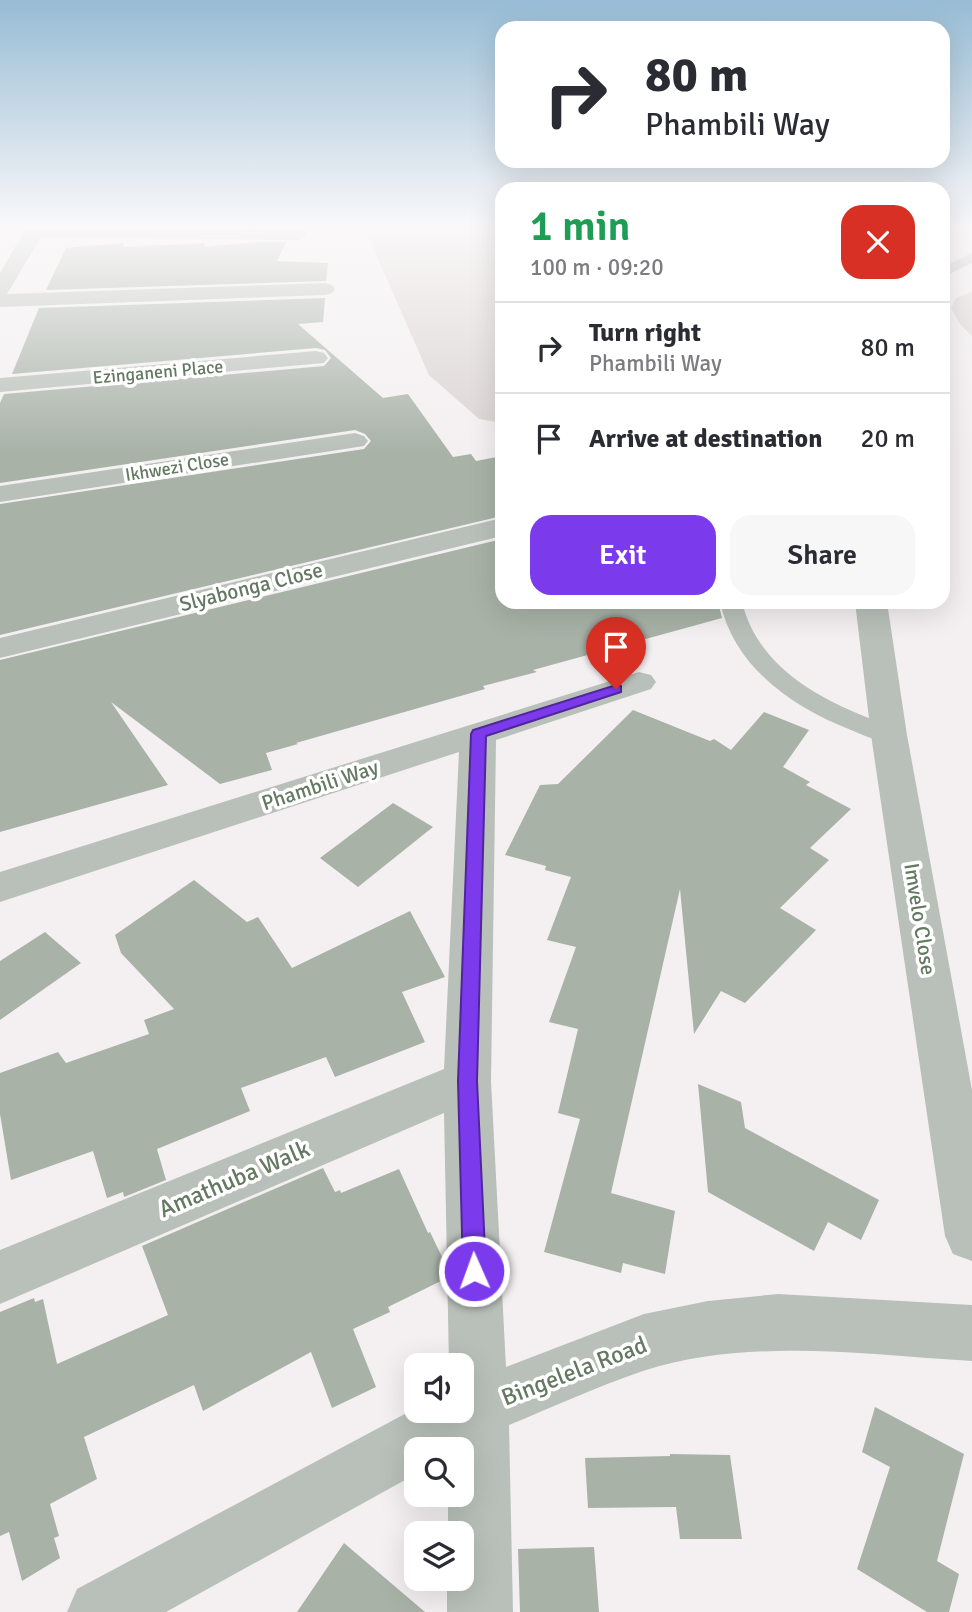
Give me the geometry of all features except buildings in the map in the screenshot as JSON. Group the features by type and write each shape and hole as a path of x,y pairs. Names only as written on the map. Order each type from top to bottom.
{"street":[{"name":"Ezinganeni Place","path":"0,385 316,358"},
{"name":"Ikhwezi Close","path":"0,494 355,440"},
{"name":"Slyabonga Close","path":"0,648 495,529"},
{"name":"Imvelo Close","path":"872,609 972,1236"},
{"name":"Phambili Way","path":"0,887 639,682"},
{"path":"478,734 467,1081 479,1407 480,1612"},
{"name":"Amathuba Walk","path":"0,1277 467,1081"},
{"name":"Bingelela Road","path":"100,1612 479,1407 644,1342 708,1329 778,1322 972,1333"}],"lane":[{"path":"732,609 734,617 760,661 792,692 843,719 890,735"}],"shaded area":[{"path":"397,302 495,302 495,422 479,419 429,375"},
{"path":"954,302 972,302 972,336 960,324 951,308"}],"route":[{"path":"474,1271 467,1081 478,734 616,689"}]}
